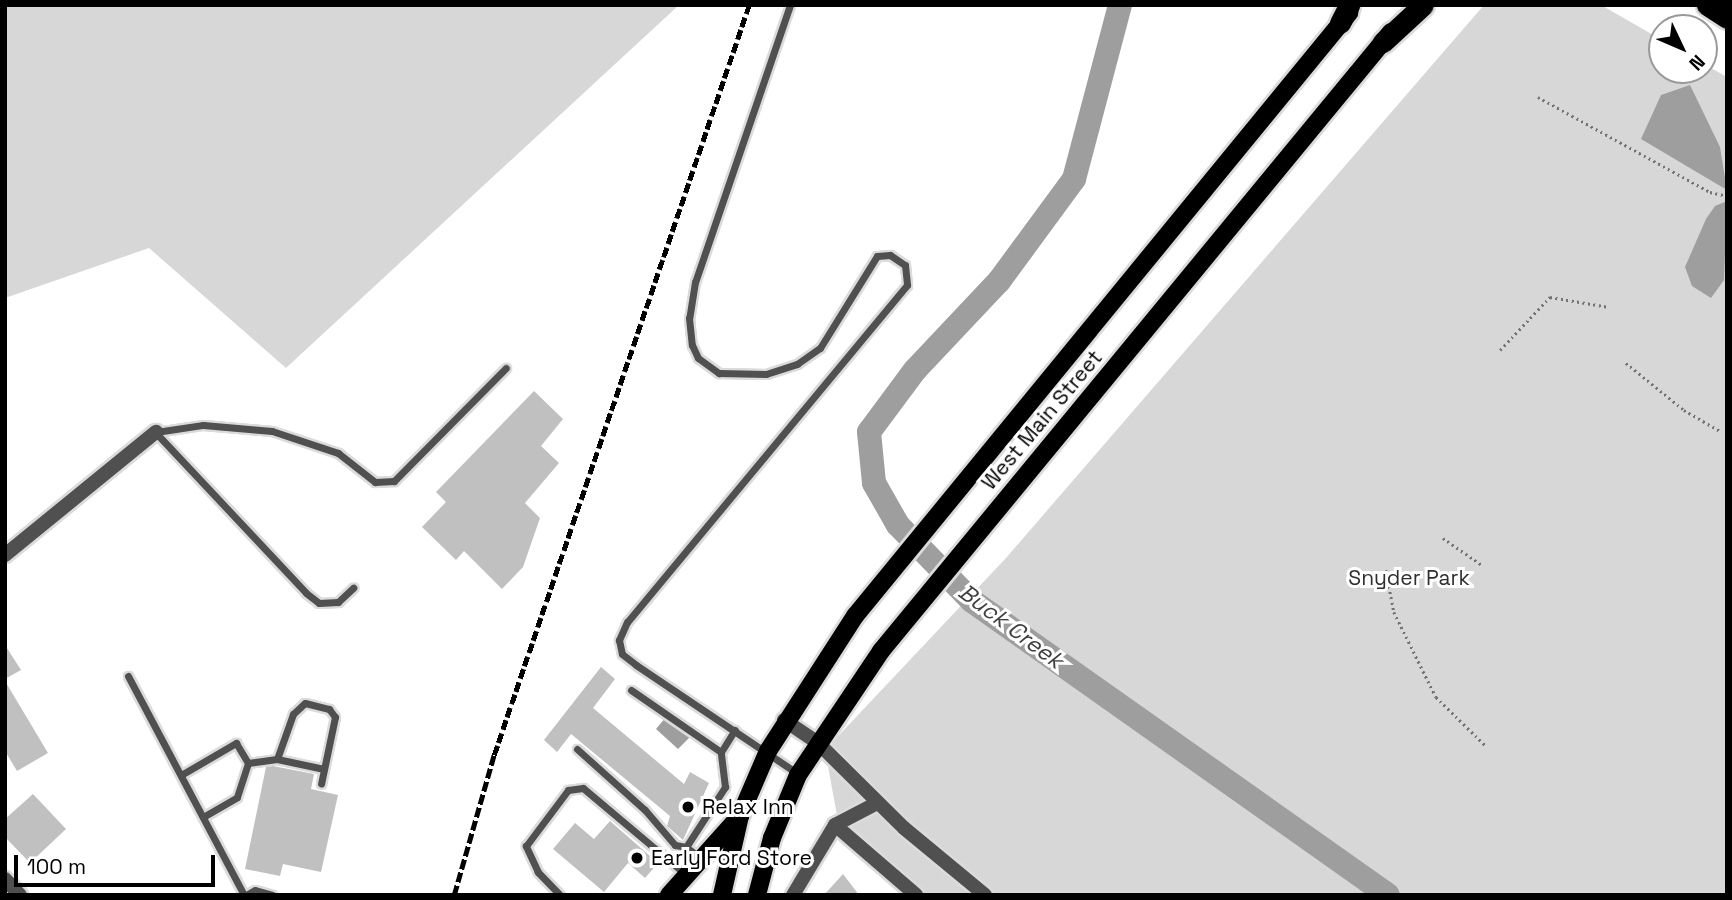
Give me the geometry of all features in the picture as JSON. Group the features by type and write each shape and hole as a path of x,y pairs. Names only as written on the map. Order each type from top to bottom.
{"highway":[{"path":"1383,42 1423,5"},
{"path":"1707,5 1727,18"}],"main road":[{"name":"West Main Street","path":"722,895 740,816 784,720 873,596 1344,14 1355,5"},
{"name":"West Main Street","path":"757,895 772,838 798,775 817,742 911,616 983,527 1414,5"},
{"path":"669,895 685,874 692,852 740,816"}],"street":[{"path":"5,555 156,432"},
{"path":"784,720 817,742 877,803 985,895"},
{"path":"793,895 835,825 877,803"},
{"path":"835,825 916,895"},
{"path":"5,879 20,895"}],"lane":[{"path":"790,5 695,282 689,318 692,345 698,358 719,373 766,374 797,364 820,348 877,256 890,255 905,265 907,285 627,622 619,640 622,654 636,665 768,751 798,775"},
{"path":"156,432 203,425 272,431 338,453 374,482 394,481 506,368"},
{"path":"156,432 306,593 319,603 338,602 353,587"},
{"path":"128,676 245,895 255,890 272,895"},
{"path":"631,690 721,752"},
{"path":"277,759 293,714 304,703 330,709 335,717 321,784"},
{"path":"577,749 645,810 675,845 692,852 725,787 721,752 735,730"},
{"path":"181,775 236,743 248,763 237,797 203,817"},
{"path":"248,763 277,759 324,769"},
{"path":"560,895 538,872 526,846 568,790 583,788 685,874"}],"path":[{"path":"1538,97 1710,192 1727,196"},
{"path":"1500,350 1550,297 1609,307"},
{"path":"1626,363 1684,410 1720,431"},
{"path":"1443,538 1482,565"},
{"path":"1386,570 1394,612 1436,696 1488,747"}],"green space":[{"path":"5,5 679,5 286,368 149,248 5,298"},
{"name":"Snyder Park","path":"1484,5 1601,5 1648,32 1648,84 1718,84 1718,72 1727,77 1727,895 918,895 839,826 825,750 1006,558"}],"shaded area":[{"path":"1690,85 1720,147 1727,190 1641,139 1661,95"},
{"path":"1727,201 1724,280 1711,298 1692,286 1685,267 1706,219 1715,206"},
{"path":"667,716 694,733 678,749 656,729"}],"building":[{"path":"534,391 563,419 541,446 559,463 525,503 540,518 523,567 502,589 464,551 456,560 422,527 446,502 436,492"},
{"path":"5,645 21,670 5,679"},
{"path":"601,667 615,679 593,708 684,784 690,772 709,783 683,840 667,826 670,816 571,734 557,752 544,740"},
{"path":"5,681 48,753 17,771 5,751"},
{"path":"266,767 314,774 311,789 338,795 321,872 283,864 280,876 245,869"},
{"path":"33,794 66,829 30,863 5,837 5,819"},
{"path":"610,821 658,863 645,878 628,863 604,892 553,849 575,823 594,839"},
{"path":"843,874 859,895 824,895"}],"waterway":[{"name":"Buck Creek","path":"1120,5 1074,179 999,281 915,370 869,432 874,483 898,525 972,601 1388,895"}],"railway":[{"path":"454,895 494,755 749,5"}],"place":[{"name":"Relax Inn","path":"688,807"},
{"name":"Early Ford Store","path":"637,858"}]}
